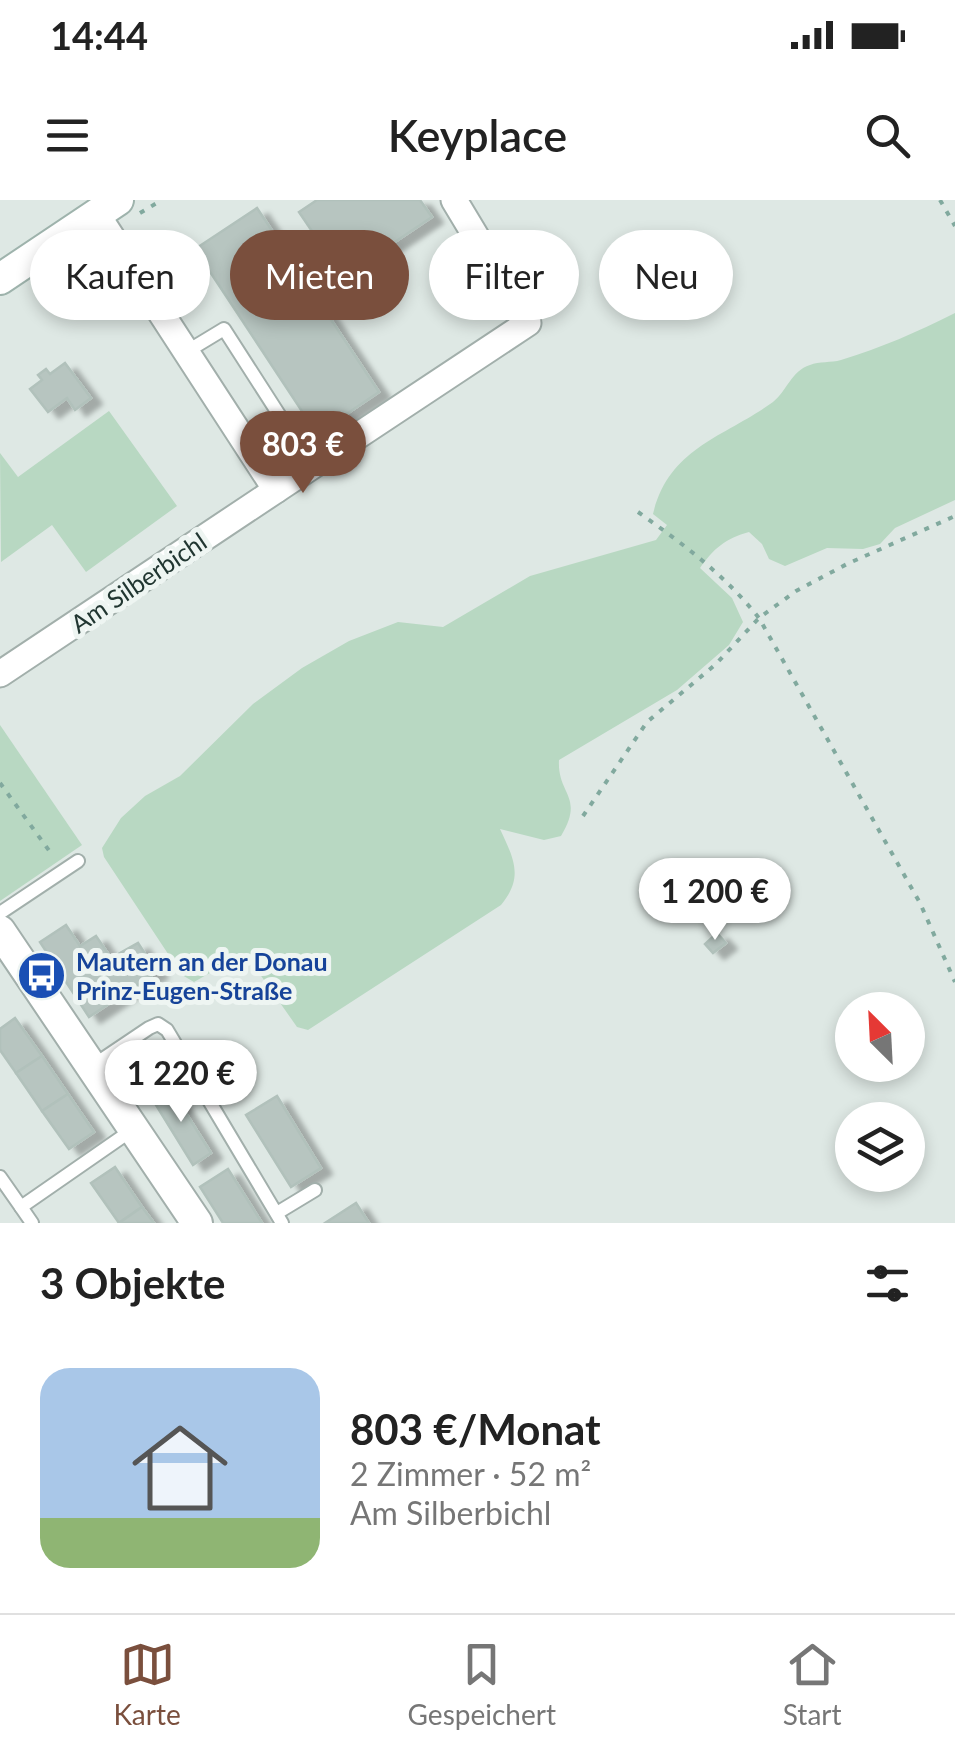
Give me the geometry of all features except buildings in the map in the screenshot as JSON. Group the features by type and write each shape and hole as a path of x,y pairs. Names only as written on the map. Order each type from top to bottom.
{"street":[{"name":"Am Silberbichl","path":"0,674 528,323 454,200"},
{"path":"0,279 107,215 186,352 276,490"},
{"path":"0,931 196,1223"}],"lane":[{"path":"186,352 224,329 312,466"},
{"path":"0,913 78,861"},
{"path":"89,1068 158,1024 167,1030 280,1218 315,1190"},
{"path":"21,1207 132,1130"},
{"path":"0,1177 32,1223"}],"path":[{"path":"107,215 162,200"},
{"path":"940,200 955,226"},
{"path":"638,512 704,559 734,586 759,618 920,903 955,982"},
{"path":"583,816 647,722 716,664 759,618 796,591 847,564 955,516"},
{"path":"0,783 58,864"}],"green space":[{"path":"955,313 955,500 895,528 880,544 863,549 827,548 785,566 769,559 762,544 749,532 733,537 715,550 700,568 732,598 743,622 729,645 677,690 559,760 570,804 568,823 561,836 544,840 500,829 514,868 513,886 501,905 308,1030 297,1027 250,960 236,958 194,982 182,975 104,857 102,848 121,818 145,796 180,776 253,704 302,668 349,641 398,622 443,627 530,576 656,540 667,525 653,514 672,473 701,446 773,402 798,372 870,350"},
{"path":"109,411 177,506 86,572 52,525 1,562 0,453 18,477"},
{"path":"0,725 82,845 0,901"}],"place":[{"name":"Mautern an der Donau Prinz-Eugen-Straße","path":"41,975"}]}
